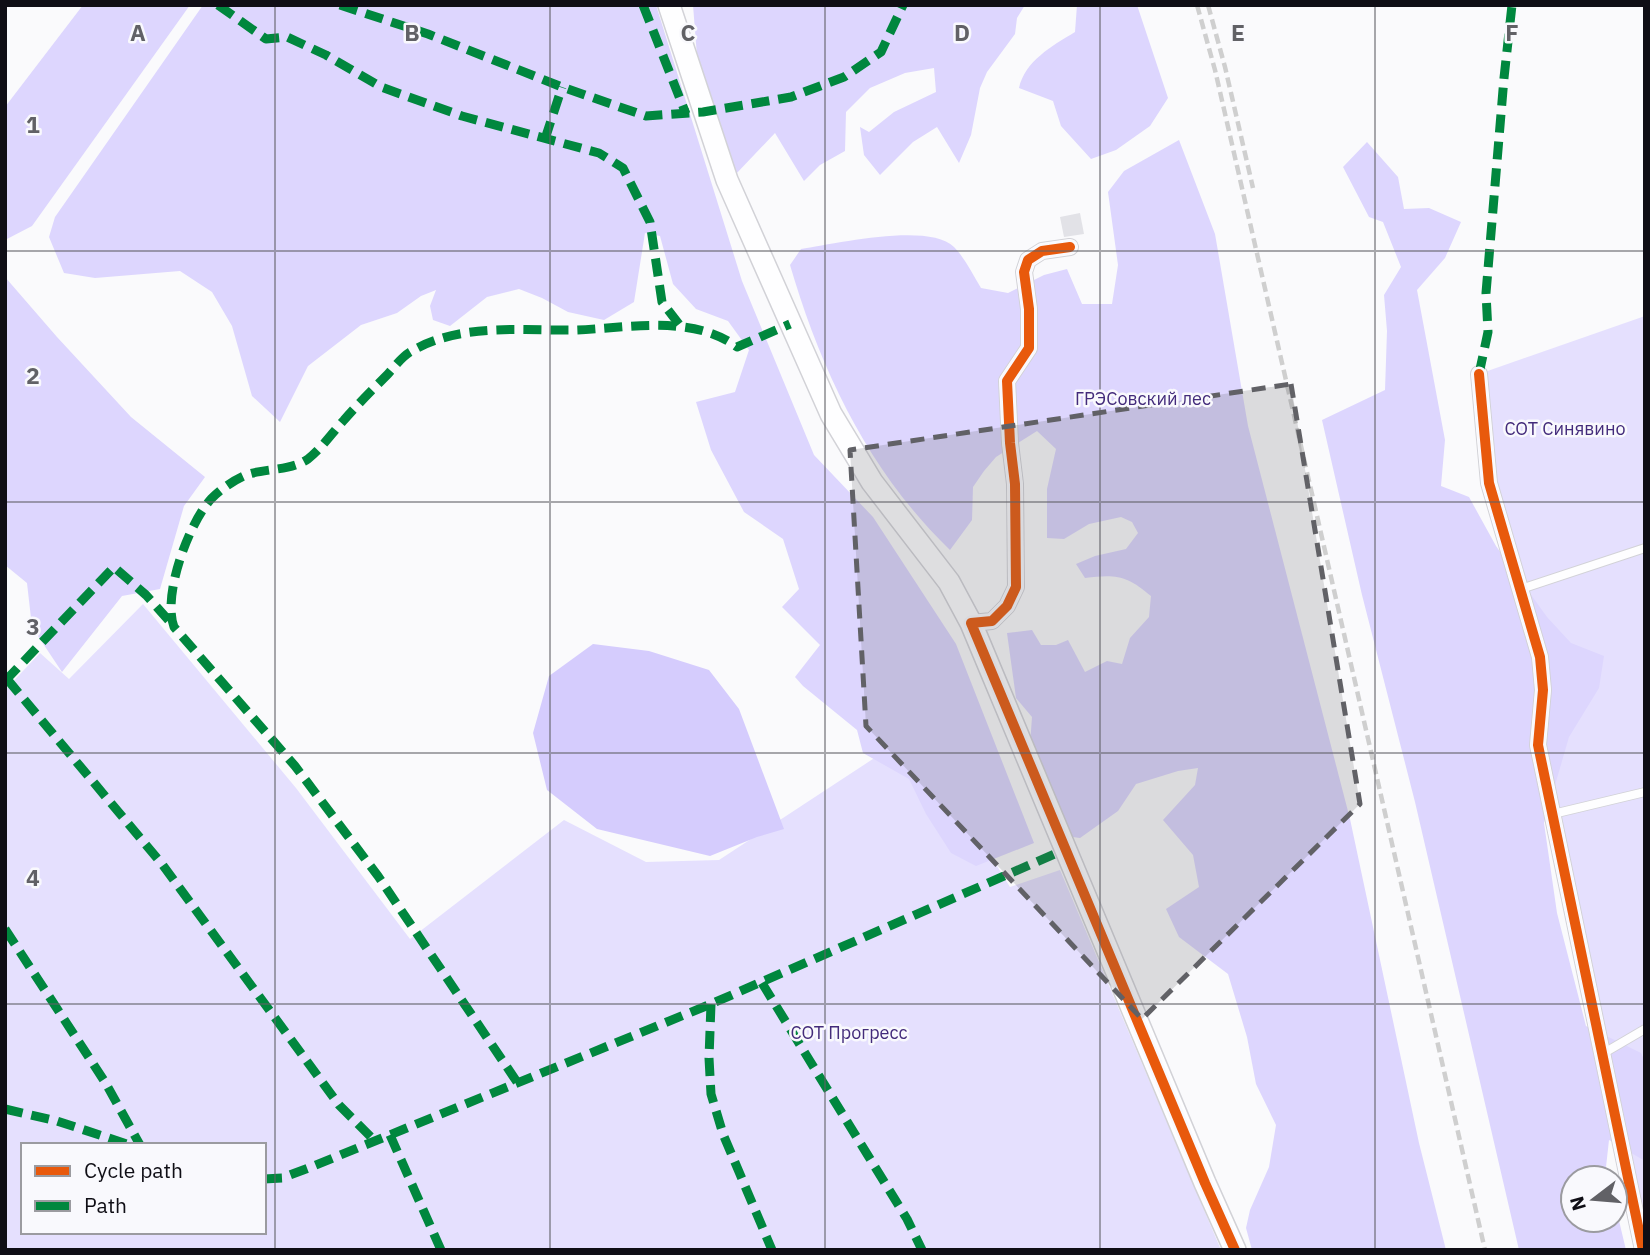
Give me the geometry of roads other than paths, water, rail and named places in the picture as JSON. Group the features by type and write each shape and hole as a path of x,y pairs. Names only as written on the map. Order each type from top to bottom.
{"main road":[{"path":"669,5 727,180 831,414 872,482 949,582 971,623 1235,1250"}],"street":[{"path":"971,623 992,621 1007,606 1016,587 1015,484 1007,381 1030,348 1024,272 1028,260 1042,251 1070,247"},
{"path":"1479,374 1489,483 1540,657 1543,690 1538,746 1643,1250"}],"lane":[{"path":"1521,589 1645,548"},
{"path":"1553,814 1645,792"},
{"path":"1604,1053 1645,1029"}],"railway":[{"path":"1197,5 1215,70 1485,1250"},
{"path":"1208,5 1253,188"}],"park label":[{"name":"ГРЭСовский лес","path":"1143,399"},
{"name":"СОТ Синявино","path":"1565,429"},
{"name":"СОТ Прогресс","path":"849,1033"}]}
